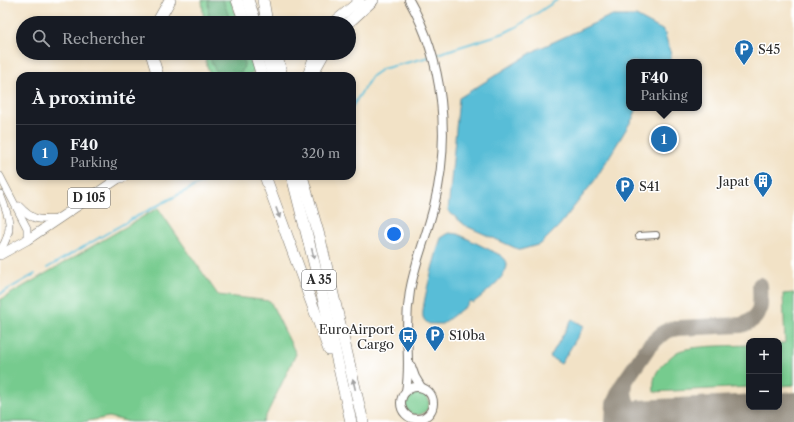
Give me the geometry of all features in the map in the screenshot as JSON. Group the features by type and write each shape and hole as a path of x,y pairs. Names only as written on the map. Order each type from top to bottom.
{"highway":[{"path":"161,16 170,0"},
{"path":"237,0 243,16"},
{"path":"248,0 254,16"},
{"path":"262,0 265,16"},
{"path":"356,16 373,0"},
{"path":"153,60 157,72"},
{"path":"257,60 261,72"},
{"path":"268,60 272,72"},
{"path":"278,60 281,72"},
{"path":"313,72 320,60"},
{"path":"266,180 342,384"},
{"name":"A 35","path":"293,180 326,310 351,422"},
{"name":"A 35","path":"305,180 363,422"},
{"path":"310,180 315,220"}],"main road":[{"path":"341,16 359,0"},
{"path":"409,0 426,38 433,61 439,88 443,125 439,185 415,270 409,301 407,328 409,360 406,391 402,399 402,408 412,420 425,419 432,410 434,401 429,392 421,387 415,377 409,360"},
{"path":"308,72 313,60"},
{"name":"D 105","path":"0,255 27,240 116,180"},
{"path":"406,391 411,388 421,387"}],"street":[{"path":"0,176 14,200 27,228 27,240"},
{"path":"0,194 9,223 9,234 0,250"},
{"path":"14,200 27,215 41,220 58,219"},
{"path":"639,236 656,235"}],"green space":[{"path":"202,0 231,0 237,16 203,16"},
{"path":"208,0 223,0 229,16 209,16"},
{"path":"206,60 251,60 255,71 209,72"},
{"path":"244,60 244,63 241,72 216,72 211,61"},
{"path":"158,208 218,295 270,301 296,354 263,422 130,422 109,417 83,422 0,422 0,300"},
{"path":"794,293 794,385 782,386 782,343 785,343 783,294"},
{"path":"746,345 746,387 654,392 654,381 656,374 663,364 677,352 701,347"},
{"path":"417,391 425,395 429,403 425,411 417,415 409,411 405,403 409,395"}],"water":[{"path":"610,16 636,16 664,31 671,54 671,59 626,59 626,111 636,111 633,118 595,180 559,226 541,244 520,250 466,226 448,211 459,98 536,50"},
{"path":"449,233 458,234 500,255 506,260 506,270 488,291 473,303 470,301 466,306 442,324 429,324 423,317 426,293 441,238"},
{"path":"572,319 584,326 561,364 550,357"}],"waterway":[{"path":"434,55 504,33 518,26 557,0"},
{"path":"356,101 372,76 382,69 429,57"},
{"path":"47,268 130,220 206,180"},
{"path":"0,294 35,274"}],"taxiway":[{"path":"613,422 614,404 621,387 649,346 663,333 669,330 678,328 741,325 748,322 757,315 759,310 761,299 760,285"},
{"path":"625,384 624,390 628,405 639,416 654,419 683,418"}],"runway":[{"path":"639,420 794,412"}],"place":[{"name":"S45","path":"744,66"},
{"name":"F40","path":"664,139"},
{"name":"Japat","path":"763,198"},
{"name":"S41","path":"625,203"},
{"name":"S10ba","path":"435,352"},
{"name":"EuroAirport Cargo","path":"408,353"}]}
